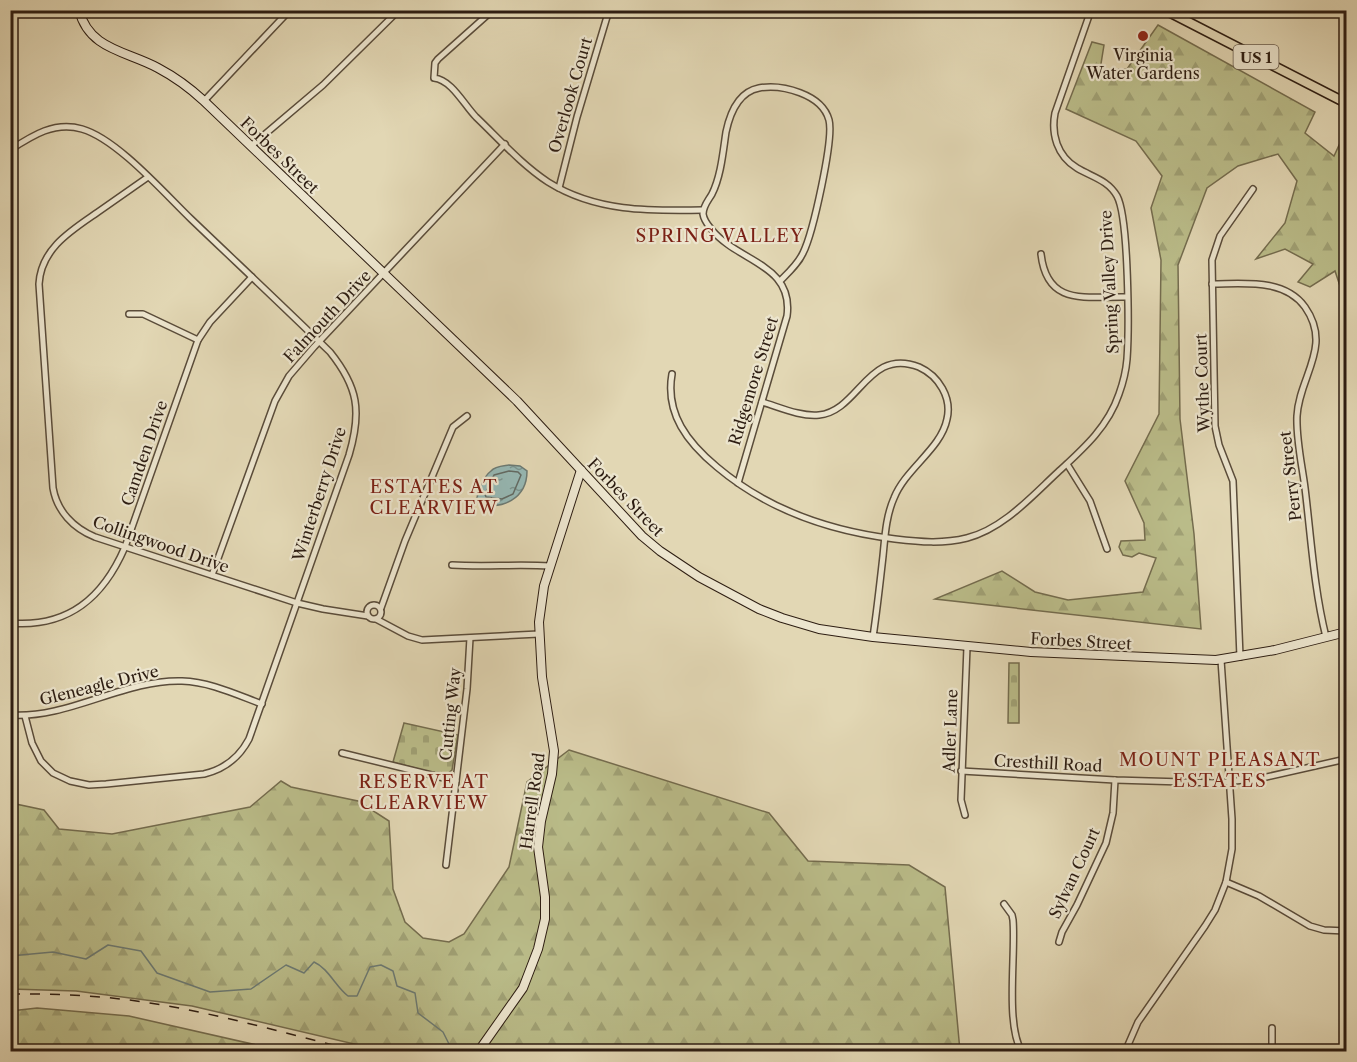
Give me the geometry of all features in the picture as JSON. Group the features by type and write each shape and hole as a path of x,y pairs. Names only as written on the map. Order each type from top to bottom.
{"main road":[{"name":"US 1","path":"1165,10 1347,103"}],"street":[{"name":"Forbes Street","path":"79,10 85,27 95,39 170,74 204,101 517,401 642,536 676,563 730,595 782,618 819,629 873,637 1042,653 1221,660 1347,632"},
{"path":"204,101 290,10"},
{"path":"493,10 438,59 435,63 434,78 439,78 453,90 475,116 535,172 559,188 588,200 619,208 656,211 703,210"},
{"name":"Overlook Court","path":"559,188 577,117 609,10"},
{"name":"Spring Valley Drive","path":"672,374 671,399 676,418 681,428 706,458 738,483 768,502 802,518 839,529 885,538 930,542 959,540 981,533 1000,522 1067,464 1098,433 1108,419 1118,397 1127,356 1127,297 1120,205 1107,184 1068,161 1058,146 1053,130 1054,113 1091,10"},
{"path":"251,146 323,85 395,14"},
{"path":"758,88 774,88 798,93 819,104 826,114 830,127 827,157 806,245 798,261 780,281 766,267 723,242 707,224 703,210 717,179 731,114 745,95 758,88"},
{"name":"Winterberry Drive","path":"10,150 38,133 57,127 71,127 92,132 106,140 148,177 320,342 338,362 351,385 357,404 357,424 350,455 262,704 246,746 234,760 218,770 204,774 89,785 70,781 45,767 34,748 25,716"},
{"name":"Falmouth Drive","path":"212,575 275,400 289,376 506,144"},
{"name":"Collingwood Drive","path":"148,177 60,240 44,262 40,276 54,496 62,512 81,530 95,537 297,603 356,614 378,611"},
{"name":"Wythe Court","path":"1240,657 1233,481 1219,445 1215,426 1212,260 1216,243 1253,189"},
{"path":"1041,254 1047,279 1052,286 1063,293 1127,297"},
{"name":"Camden Drive","path":"10,622 46,621 78,609 104,586 125,547 198,340 210,321 252,277"},
{"name":"Ridgemore Street","path":"738,483 787,316 787,294 780,281"},
{"name":"Perry Street","path":"1212,284 1256,284 1287,291 1306,308 1315,328 1315,355 1300,395 1297,425 1326,637"},
{"path":"129,314 143,314 198,340"},
{"path":"762,402 804,414 818,415 837,408 868,378 884,367 900,364 917,366 937,380 945,393 948,403 945,427 935,444 909,472 899,487 891,507 873,637"},
{"path":"378,611 453,427 467,416"},
{"path":"1067,464 1090,501 1107,549"},
{"name":"Harrell Road","path":"478,1052 523,988 538,949 545,920 545,897 538,847 554,752 542,677 539,634 540,603 581,470"},
{"path":"452,565 550,566"},
{"path":"368,612 370,605 378,611 388,625 416,639 539,634"},
{"name":"Cutting Way","path":"447,865 470,663 470,638"},
{"name":"Adler Lane","path":"965,815 961,800 961,771 967,647"},
{"path":"1127,1052 1138,1022 1205,926 1215,910 1226,882 1232,840 1221,660"},
{"name":"Gleneagle Drive","path":"10,715 25,716 52,711 151,684 180,681 219,687 262,704"},
{"path":"342,753 456,781"},
{"name":"Cresthill Road","path":"961,771 1181,783 1229,782 1271,777 1347,759"},
{"name":"Sylvan Court","path":"1059,942 1106,843 1113,813 1115,780"},
{"path":"1226,882 1259,896 1310,926 1324,930 1347,931"},
{"path":"1004,904 1013,920 1013,1021 1015,1038 1022,1052"},
{"path":"1272,1028 1272,1052"}],"green space":[{"path":"1158,25 1315,112 1305,133 1334,156 1346,130 1346,213 1343,214 1346,241 1346,304 1335,271 1310,287 1298,282 1313,264 1285,249 1256,259 1285,223 1297,181 1278,154 1238,166 1207,188 1178,265 1180,419 1194,534 1201,629 935,599 1002,571 1035,592 1068,600 1143,592 1156,558 1139,553 1132,557 1123,555 1119,547 1121,541 1145,540 1144,523 1125,481 1159,414 1161,260 1151,208 1162,176 1136,141 1066,109 1092,42 1104,45 1100,70 1127,69"},
{"path":"1009,663 1019,663 1019,723 1008,723"},
{"path":"404,723 458,735 452,770 440,775 393,762"},
{"path":"569,750 769,813 808,861 909,865 945,887 960,1051 384,1051 192,1006 76,991 11,989 11,803 44,810 59,829 112,834 250,807 281,781 291,787 358,801 389,821 393,889 405,922 423,938 449,942 464,934 509,867 527,782"},
{"path":"37,1008 129,1016 283,1051 11,1051 11,1011"}],"water":[{"path":"520,466 527,471 523,489 518,495 504,504 486,505 477,502 479,490 488,473 497,467"}],"waterway":[{"path":"10,956 53,952 86,959 108,945 141,951 157,973 210,992 251,989 286,965 304,973 314,962 324,969 348,996 357,996 370,967 381,965 393,971 397,986 415,993 418,1013 443,1032 451,1048 457,1052"}],"railway":[{"path":"10,994 59,994 157,1004 226,1018 361,1052"}],"place":[{"name":"Virginia Water Gardens","path":"1143,36"}],"district":[{"name":"SPRING VALLEY","path":"720,236"},
{"name":"ESTATES AT CLEARVIEW","path":"434,497"},
{"name":"MOUNT PLEASANT ESTATES","path":"1220,770"},
{"name":"RESERVE AT CLEARVIEW","path":"424,792"}]}
